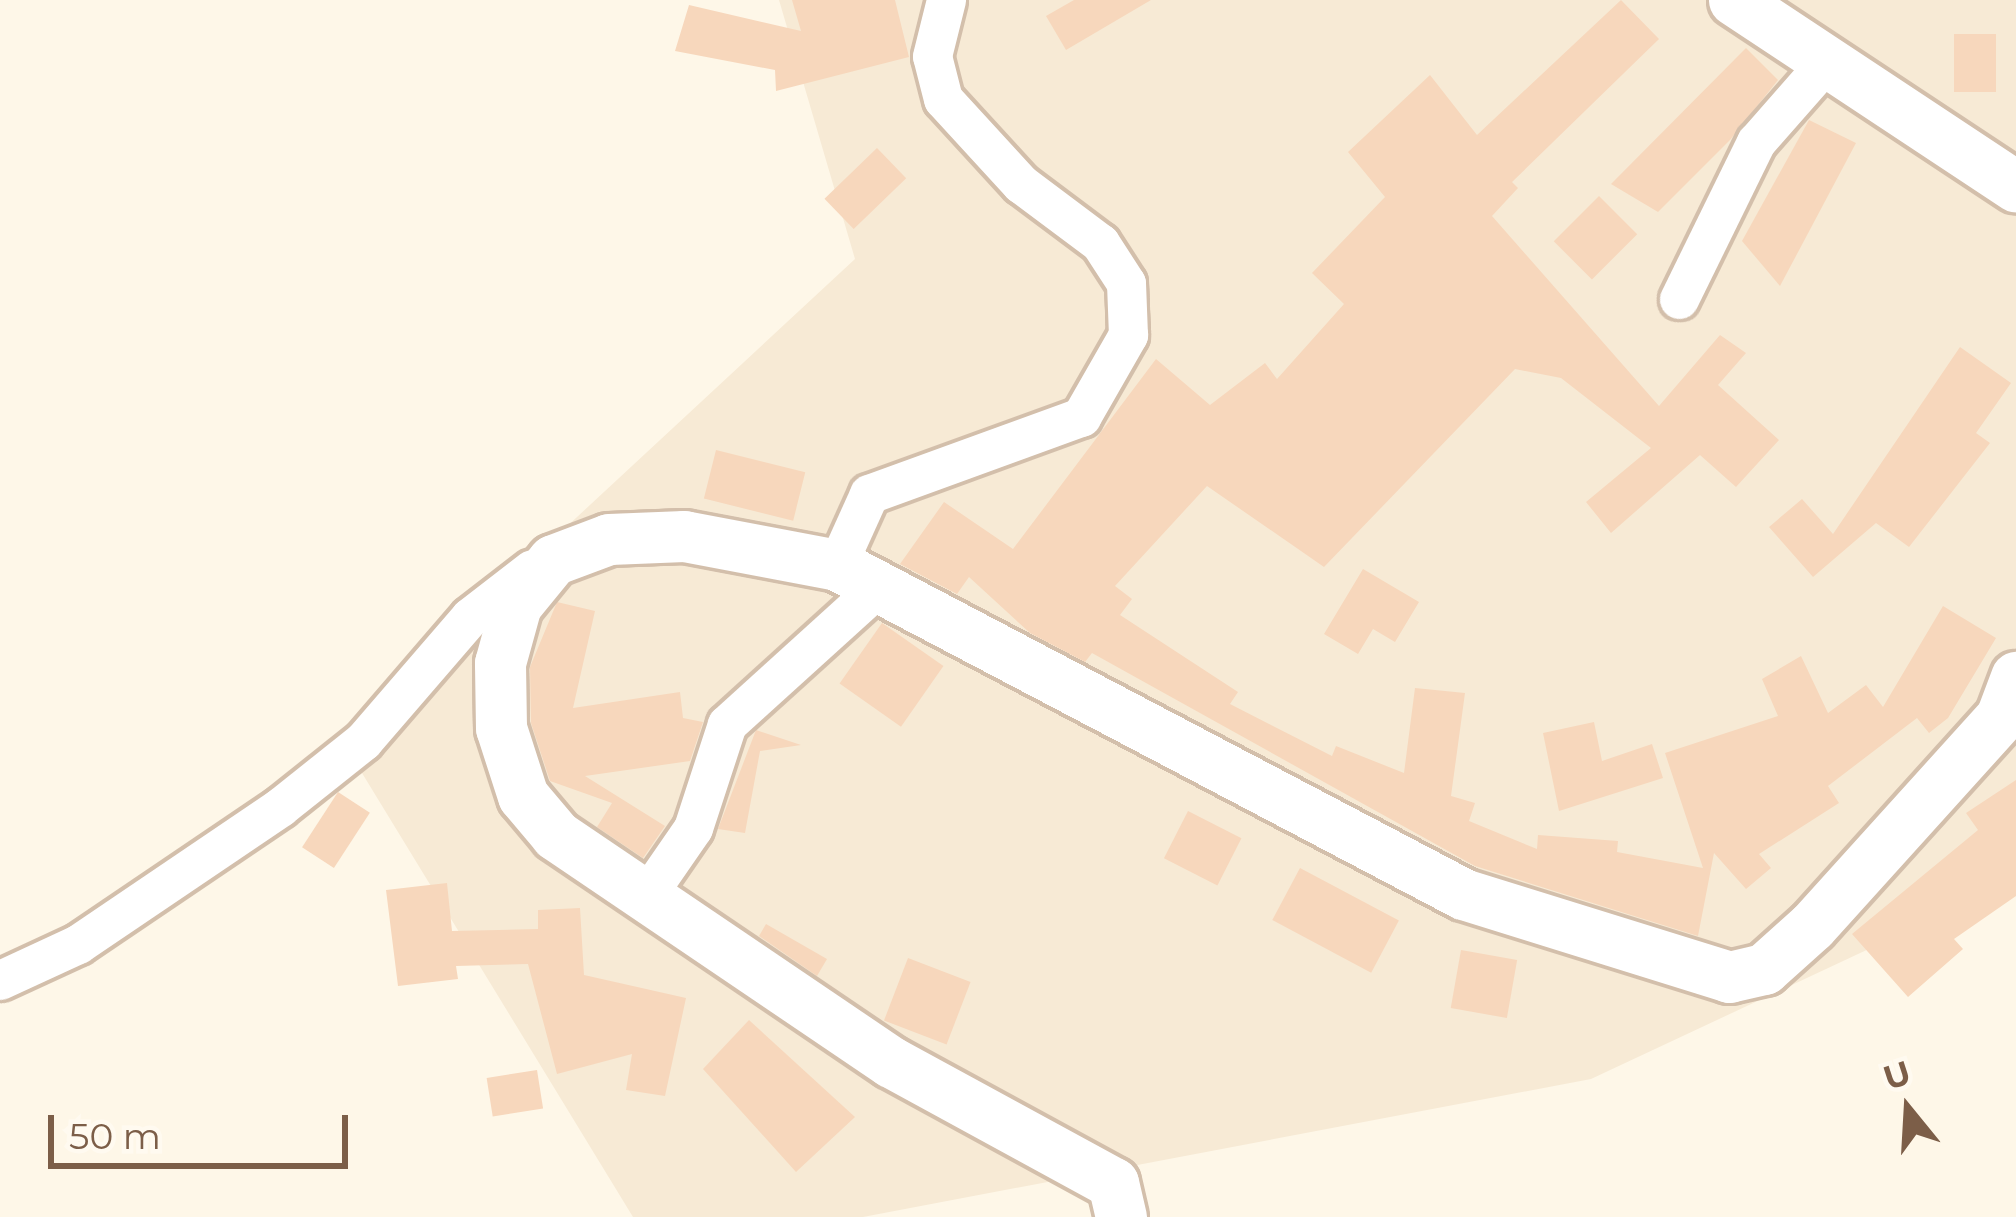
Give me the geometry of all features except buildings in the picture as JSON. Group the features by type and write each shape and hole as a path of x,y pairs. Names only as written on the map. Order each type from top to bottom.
{"street":[{"path":"644,898 693,828 728,724 858,576 869,494 1066,426 1109,381 1128,335 1126,283 1100,243 991,156 943,98 932,56 946,0"},
{"path":"1734,0 1822,67 2016,187"},
{"path":"1679,299 1756,142 1822,67"},
{"path":"0,980 78,944 280,807 363,741 470,617 553,560 609,539 685,536 858,576 1463,893 1729,977 1764,969 1801,937 2001,717 2016,677"},
{"path":"553,560 516,605 500,663 501,728 523,796 556,836 891,1062 1113,1183 1121,1217"}],"shaded area":[{"path":"779,0 2016,0 2016,880 1591,1079 863,1217 633,1217 340,737 855,259"}]}
